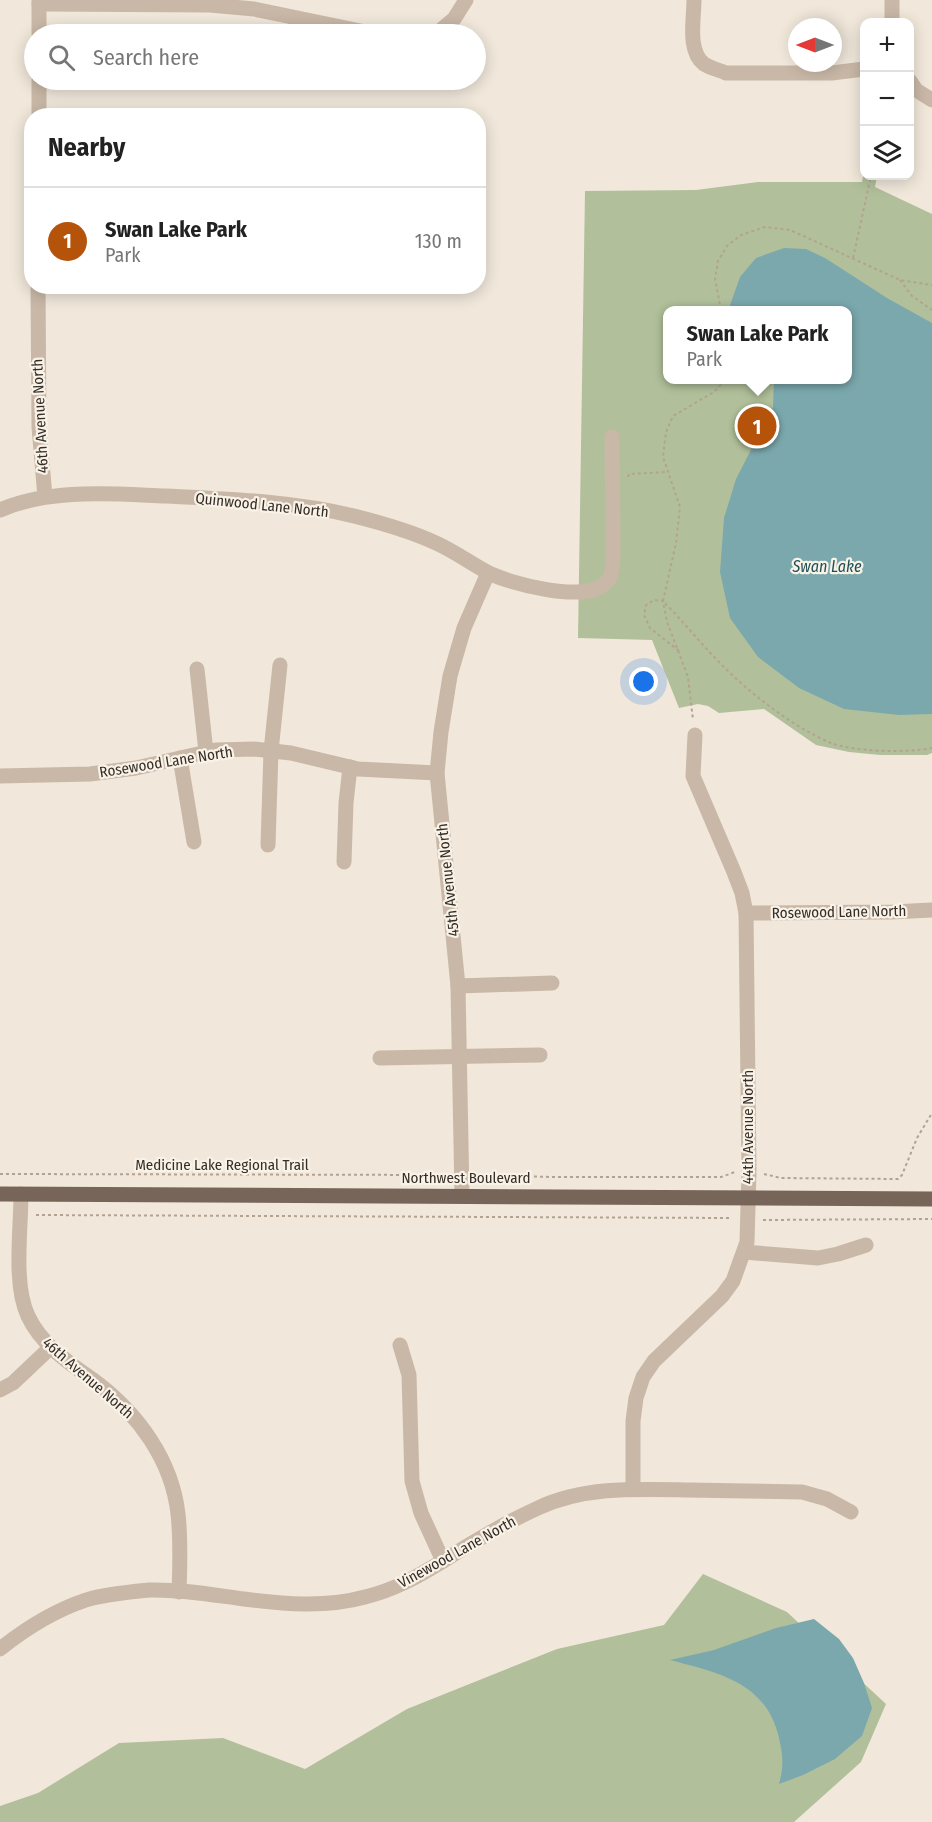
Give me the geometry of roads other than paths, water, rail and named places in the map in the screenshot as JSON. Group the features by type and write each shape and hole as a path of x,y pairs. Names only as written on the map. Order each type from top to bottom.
{"main road":[{"name":"Northwest Boulevard","path":"0,1194 932,1199"}],"street":[{"path":"448,24 466,0"},
{"path":"694,0 695,52 703,63 726,73 832,73 860,70"},
{"path":"892,0 892,18"},
{"path":"39,24 39,2 210,5 254,9 327,24"},
{"path":"914,87 932,100"},
{"path":"39,90 39,108"},
{"name":"46th Avenue North","path":"38,294 39,427 45,497"},
{"name":"Quinwood Lane North","path":"45,497 169,496 308,507 394,527 436,543 488,573 529,586 571,593 591,591 603,586 611,577 613,550 612,437"},
{"path":"0,510 45,497"},
{"name":"45th Avenue North","path":"462,1196 458,986 437,773 450,676 464,628 488,573"},
{"path":"268,845 271,751 280,665"},
{"path":"197,669 206,752"},
{"name":"44th Avenue North","path":"633,1489 633,1421 636,1398 643,1377 654,1361 722,1296 733,1281 747,1242 746,913 734,872 693,776 695,735"},
{"name":"Rosewood Lane North","path":"0,776 90,774 136,768 216,750 254,749 291,753 350,767 389,772 437,773"},
{"path":"180,758 194,842"},
{"path":"344,862 350,767"},
{"name":"Rosewood Lane North","path":"746,913 932,910"},
{"path":"458,986 552,983"},
{"path":"380,1058 540,1055"},
{"name":"46th Avenue North","path":"21,1194 20,1289 27,1315 38,1334 51,1347 123,1405 142,1427 159,1454 171,1481 178,1511 179,1592"},
{"path":"744,1252 818,1258 866,1245"},
{"path":"400,1345 409,1376 412,1481 421,1513 442,1561"},
{"path":"0,1390 13,1383 51,1347"},
{"name":"Vinewood Lane North","path":"0,1649 29,1628 87,1600 150,1590 289,1605 327,1604 364,1598 424,1574 442,1561 539,1507 569,1497 612,1490 802,1492 827,1499 851,1512"}],"water":[{"name":"Swan Lake","path":"784,248 806,249 825,258 887,298 932,323 932,714 899,715 844,709 799,688 758,657 730,618 720,572 724,518 736,479 773,407 774,384 852,384 852,306 731,306 740,277 756,258"},
{"path":"814,1619 839,1639 853,1658 872,1708 862,1736 835,1759 779,1784 782,1756 779,1738 773,1719 763,1704 752,1692 738,1683 706,1670 670,1660 714,1650 776,1628"}],"place":[{"name":"Swan Lake Park","path":"757,426"}]}
